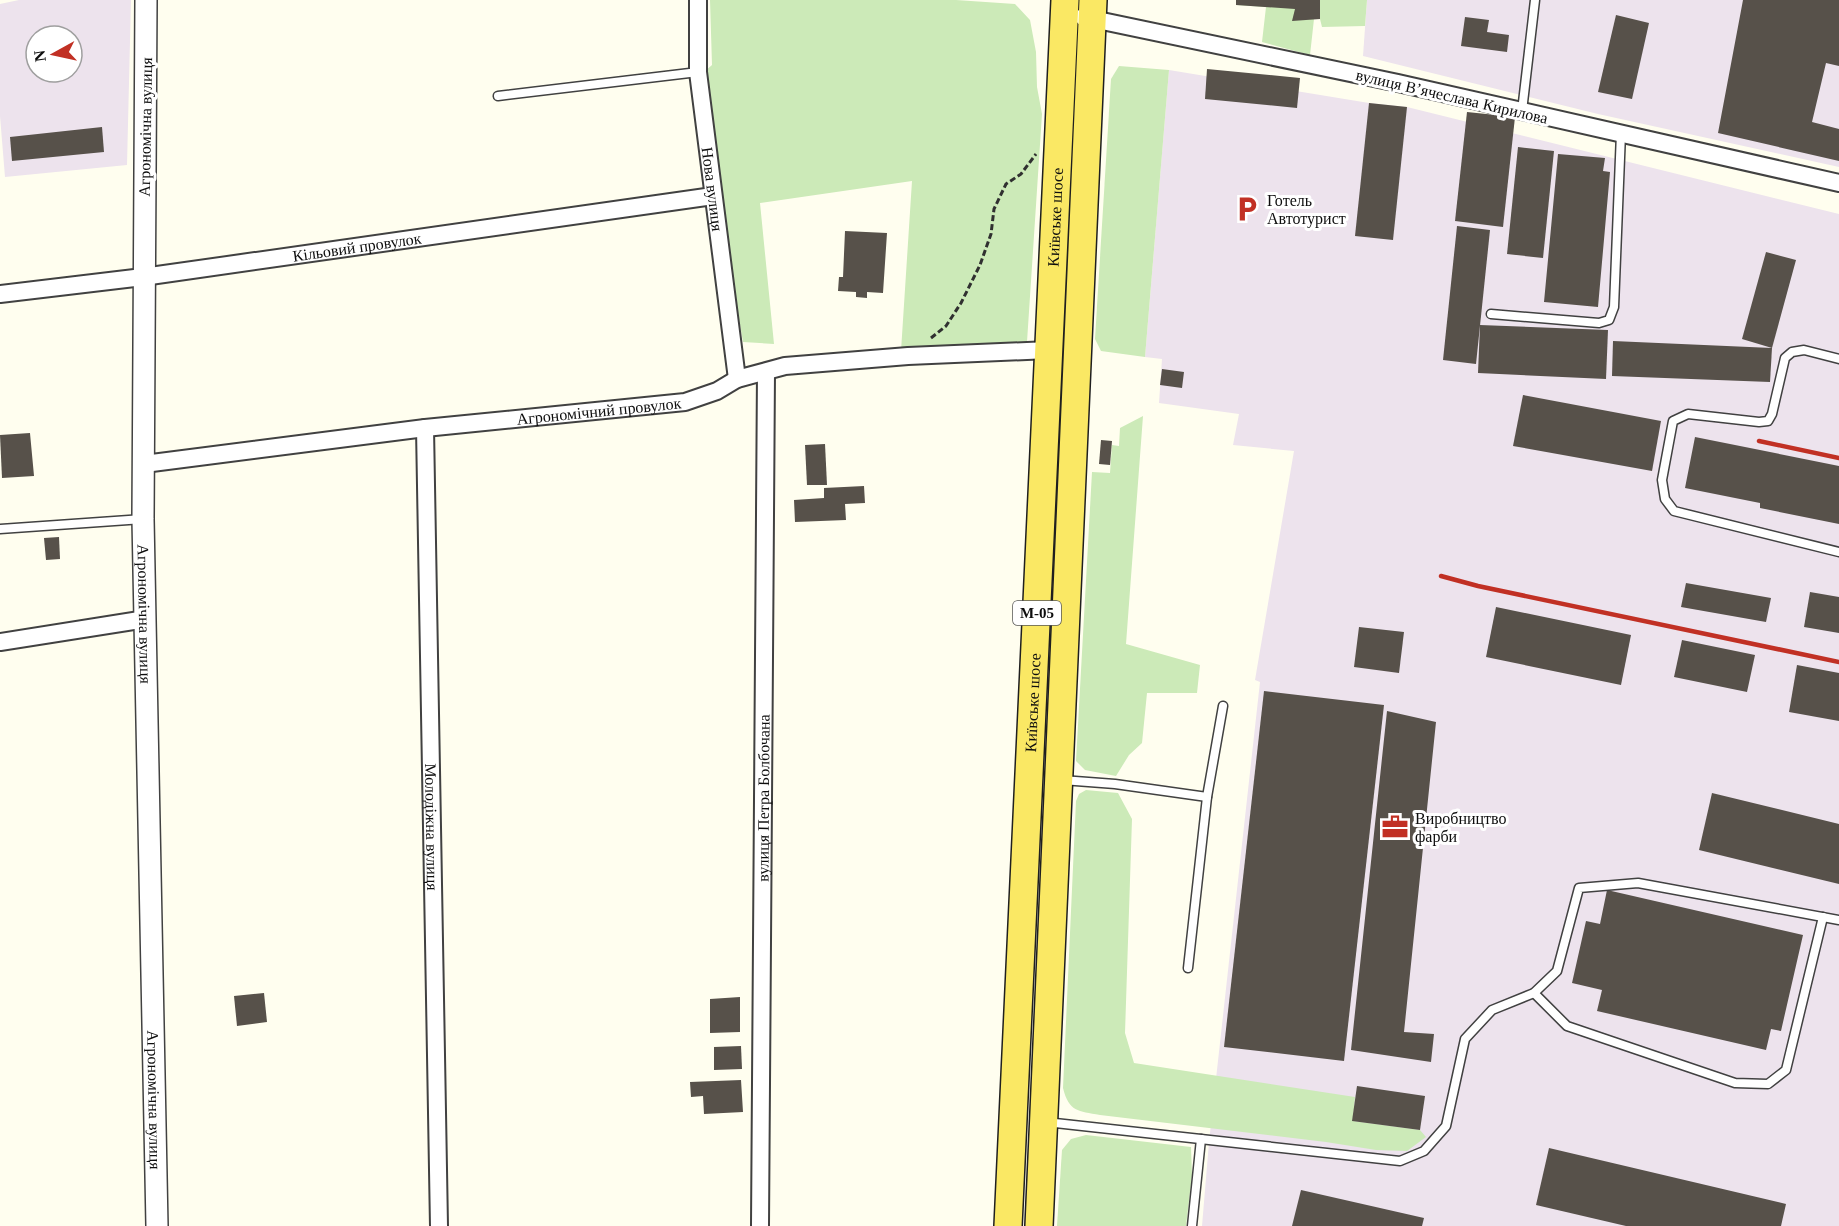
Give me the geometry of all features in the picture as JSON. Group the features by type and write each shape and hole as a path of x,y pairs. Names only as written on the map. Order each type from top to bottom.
{"main road":[{"name":"Київське шосе","path":"1008,1226 1065,6"},
{"name":"М-05","path":"1040,1226 1092,9"}],"street":[{"path":"146,0 151,0"},
{"name":"Агрономічна вулиця","path":"146,0 143,519 157,1226"},
{"name":"Нова вулиця","path":"698,0 698,72 737,379"},
{"name":"вулиця Вʼячеслава Кирилова","path":"1065,6 1092,9 1839,183"},
{"name":"Кільовий провулок","path":"0,294 143,277 713,196"},
{"name":"Агрономічний провулок","path":"144,464 425,428 685,402 717,391 737,379 785,366 908,356 1049,350"},
{"name":"вулиця Петра Болбочана","path":"760,1226 766,372"},
{"name":"Молодіжна вулиця","path":"425,428 439,1226"},
{"path":"0,642 146,618"}],"lane":[{"path":"1522,111 1534,0"},
{"path":"498,96 698,72"},
{"path":"1491,314 1599,322 1609,320 1614,307 1621,133"},
{"path":"1839,359 1804,350 1792,352 1785,358 1772,414 1768,421 1688,414 1673,421 1662,480 1665,499 1674,511 1839,552"},
{"path":"0,529 143,519"},
{"path":"1188,968 1207,797 1223,706"},
{"path":"1060,779 1207,797"},
{"path":"1045,1122 1400,1161 1424,1151 1446,1126 1465,1039 1492,1010 1534,993 1557,971 1579,888 1638,883 1839,920"},
{"path":"1534,993 1567,1026 1735,1083 1768,1084 1786,1070 1823,917"},
{"path":"1192,1226 1201,1139"}],"path":[{"path":"908,356 946,326 980,265 991,234 994,209 1006,184 1021,174 1033,157 1059,130"}],"shaded area":[{"path":"19,0 131,0 127,165 5,177 0,116 0,4"},
{"path":"1367,0 1839,0 1839,167 1598,114 1363,56"},
{"path":"1169,70 1369,103 1407,107 1839,214 1839,1226 1202,1226 1209,1142 1260,682 1255,680 1294,451 1233,445 1239,414 1159,403 1162,359 1145,357"}],"green space":[{"path":"710,0 956,0 1015,4 1030,20 1036,52 1037,87 1042,114 1027,342 901,351 912,181 760,203 774,344 743,342 717,192 704,72 712,65"},
{"path":"1236,0 1367,0 1365,26 1322,27 1320,19 1314,19 1310,55 1262,42 1266,7 1236,5"},
{"path":"1119,66 1169,70 1145,357 1101,351 1095,339 1111,79"},
{"path":"1143,416 1126,644 1200,665 1197,693 1147,693 1142,743 1129,755 1116,776 1085,770 1076,761 1092,472 1110,473 1112,445 1119,446 1120,428"},
{"path":"1086,790 1118,793 1132,819 1125,1033 1134,1063 1355,1097 1353,1121 1420,1130 1426,1137 1407,1151 1376,1150 1100,1115 1080,1111 1068,1102 1063,1088 1076,801 1079,794"},
{"path":"1086,1135 1191,1147 1192,1175 1186,1226 1057,1226 1062,1150 1071,1139"}],"building":[{"path":"1236,0 1320,0 1320,19 1292,21 1295,9 1236,5"},
{"path":"1743,0 1839,0 1839,66 1826,63 1812,122 1839,129 1839,161 1718,133"},
{"path":"1616,15 1649,23 1632,99 1598,92"},
{"path":"1465,17 1489,20 1487,32 1509,35 1507,52 1461,46"},
{"path":"1207,69 1300,78 1297,108 1205,99"},
{"path":"1369,103 1407,107 1393,240 1355,236"},
{"path":"1467,112 1515,117 1503,227 1455,221"},
{"path":"102,127 104,152 12,161 10,137"},
{"path":"1518,147 1554,151 1543,258 1507,254"},
{"path":"1558,154 1605,158 1603,171 1610,172 1598,307 1544,302"},
{"path":"1457,226 1490,230 1476,364 1443,360"},
{"path":"845,231 887,233 883,293 867,292 867,298 856,297 856,292 838,291 839,277 843,277"},
{"path":"1766,252 1796,260 1772,348 1742,339"},
{"path":"1480,325 1608,330 1606,379 1478,373"},
{"path":"1613,341 1772,348 1770,382 1612,376"},
{"path":"1162,369 1184,372 1182,388 1160,385"},
{"path":"1523,395 1661,421 1652,471 1513,446"},
{"path":"30,433 34,476 2,478 0,435"},
{"path":"1695,437 1839,466 1839,524 1760,508 1760,503 1685,488"},
{"path":"1101,440 1112,441 1110,465 1099,464"},
{"path":"825,444 827,485 807,485 805,445"},
{"path":"864,486 865,503 845,504 846,520 795,522 794,500 824,498 824,488"},
{"path":"59,537 60,559 46,560 44,538"},
{"path":"1686,583 1771,598 1766,622 1681,607"},
{"path":"1810,592 1839,597 1839,633 1804,627"},
{"path":"1496,607 1631,635 1621,685 1486,657"},
{"path":"1359,627 1404,632 1399,673 1354,667"},
{"path":"1682,640 1755,655 1747,692 1674,677"},
{"path":"1797,665 1839,673 1839,721 1789,712"},
{"path":"1264,691 1384,705 1344,1061 1224,1047"},
{"path":"1387,711 1436,722 1404,1032 1434,1034 1431,1062 1351,1050"},
{"path":"1712,793 1839,824 1839,884 1699,850"},
{"path":"1607,890 1803,935 1781,1031 1771,1029 1766,1050 1597,1011 1602,990 1572,983 1586,921 1600,924"},
{"path":"264,993 267,1022 237,1026 234,996"},
{"path":"740,997 740,1032 710,1033 710,999"},
{"path":"741,1046 742,1069 714,1070 714,1047"},
{"path":"741,1080 743,1112 704,1114 703,1096 691,1097 690,1082"},
{"path":"1357,1086 1425,1096 1420,1130 1352,1121"},
{"path":"1549,1148 1786,1204 1781,1226 1626,1226 1536,1205"},
{"path":"1301,1190 1424,1218 1422,1226 1292,1226"}],"railway":[{"path":"1759,441 1839,458"},
{"path":"1441,576 1478,586 1839,662"}],"place":[{"name":"Готель Автотурист","path":"1247,209"},
{"name":"Виробництво фарби","path":"1395,827"}]}
